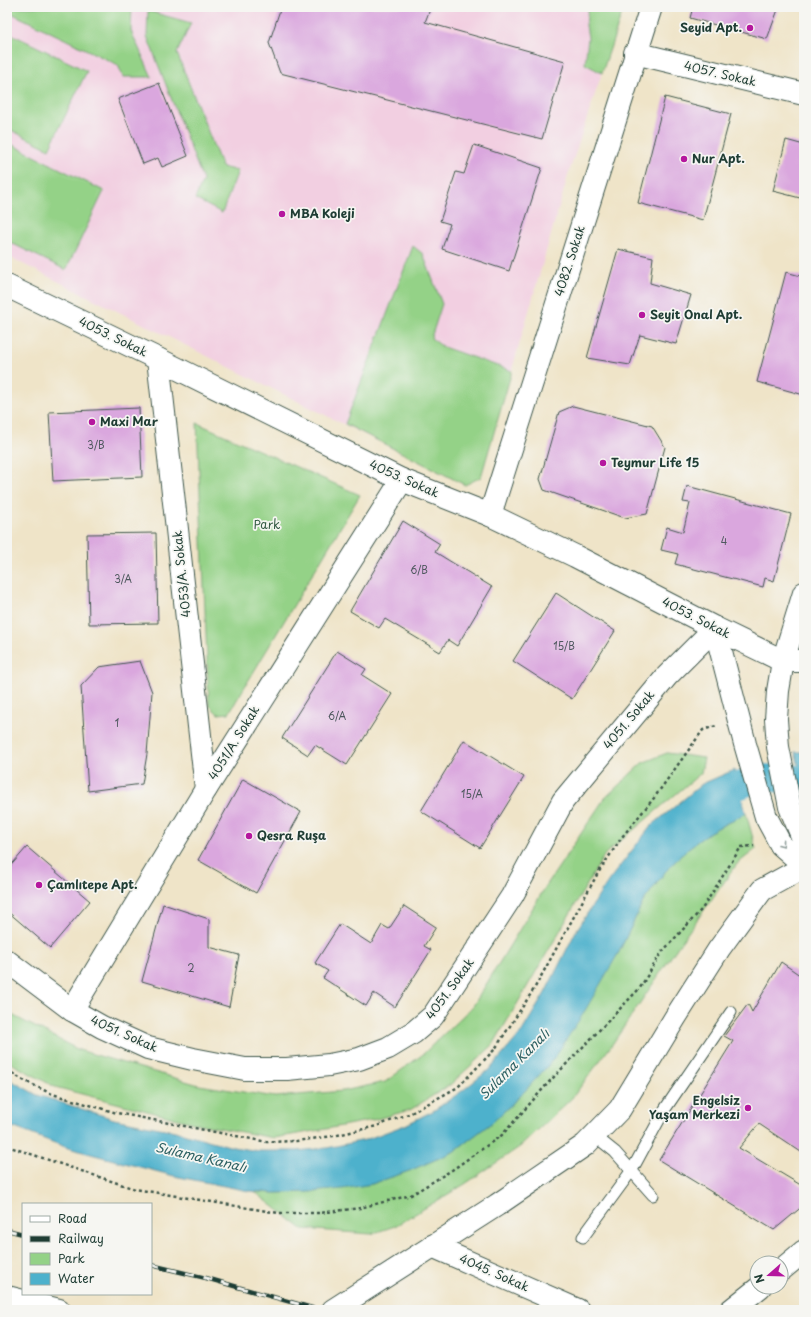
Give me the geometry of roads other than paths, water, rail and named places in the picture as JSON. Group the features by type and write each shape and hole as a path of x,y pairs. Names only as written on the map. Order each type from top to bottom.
{"street":[{"name":"4082. Sokak","path":"490,515 651,7"},
{"name":"4057. Sokak","path":"635,54 804,94"},
{"name":"4053. Sokak","path":"7,286 402,480 490,515 575,556 715,628 793,661"},
{"name":"4053/A. Sokak","path":"158,359 206,789"},
{"name":"4051/A. Sokak","path":"72,1010 206,789 402,480"},
{"path":"804,593 793,661 778,691 776,712 778,747 790,807 804,841"},
{"path":"333,1310 586,1145 620,1109 674,1018 719,950 762,890 804,866 781,845 766,817 745,744 715,628"},
{"name":"4051. Sokak","path":"7,961 72,1010 102,1027 148,1048 193,1059 245,1069 287,1069 329,1065 359,1059 388,1048 413,1033 433,1016 457,982 512,896 563,801 667,676 715,628"},
{"name":"4045. Sokak","path":"432,1246 578,1310"},
{"path":"789,1263 804,1251"},
{"path":"731,1310 750,1295"},
{"path":"7,1297 59,1310"}],"lane":[{"path":"583,1237 632,1170 665,1109 731,1012"},
{"path":"595,1136 615,1152 653,1195"}],"water":[{"path":"795,752 804,752 804,785"},
{"path":"734,770 746,813 710,832 687,849 665,872 643,902 619,952 583,1014 552,1061 523,1093 494,1121 453,1152 409,1171 372,1184 342,1189 275,1193 249,1191 174,1176 68,1148 7,1125 7,1078 37,1095 114,1119 175,1131 233,1147 259,1151 297,1151 327,1148 365,1140 405,1125 433,1111 462,1091 491,1068 521,1033 545,993 576,931 609,880 651,826 702,784"}],"waterway":[{"name":"Sulama Kanalı","path":"704,803 720,793 759,778 804,779"}],"railway":[{"path":"7,1230 22,1234"},
{"path":"152,1265 206,1278 319,1310"}],"place":[{"name":"Seyid Apt.","path":"750,28"},
{"name":"Nur Apt.","path":"684,159"},
{"name":"MBA Koleji","path":"282,214"},
{"name":"Seyit Onal Apt.","path":"642,315"},
{"name":"Maxi Mar","path":"92,422"},
{"name":"Teymur Life 15","path":"603,463"},
{"name":"Qesra Ruşa","path":"249,836"},
{"name":"Çamlıtepe Apt.","path":"39,885"},
{"name":"Engelsiz Yaşam Merkezi","path":"748,1108"}],"park label":[{"name":"Park","path":"267,525"}]}
